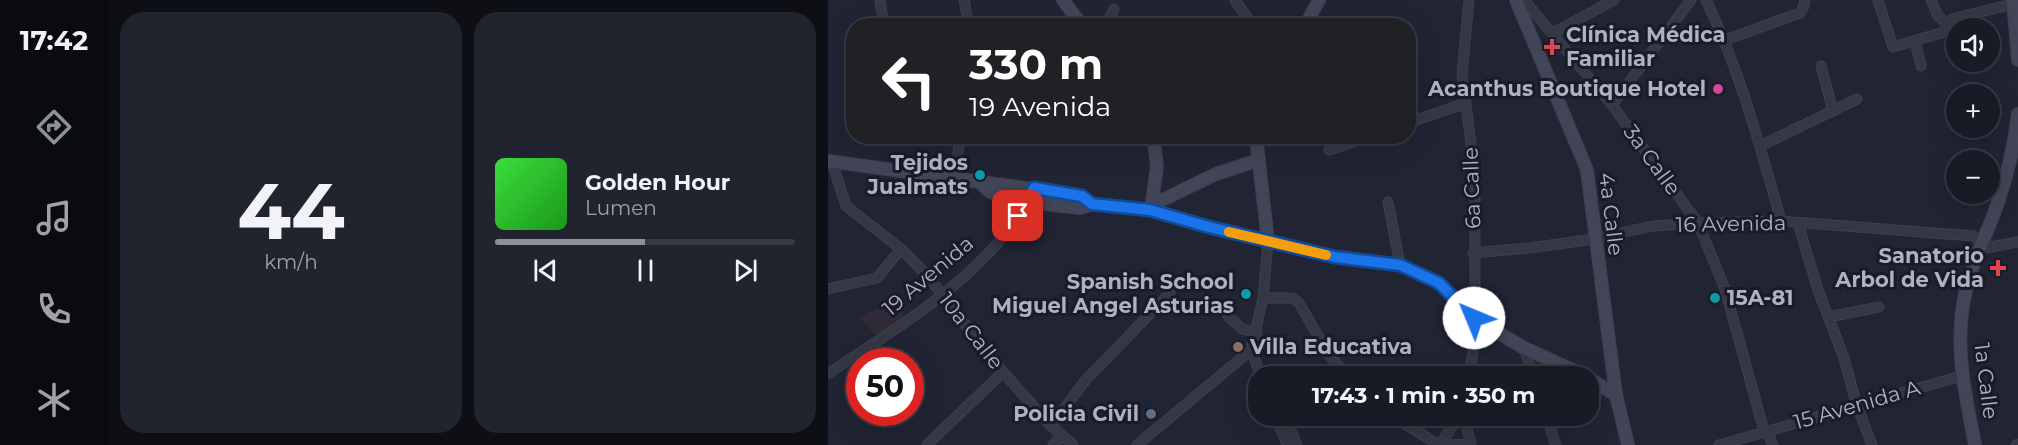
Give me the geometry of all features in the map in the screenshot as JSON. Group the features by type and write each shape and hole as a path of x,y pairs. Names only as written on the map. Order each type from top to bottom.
{"main road":[{"path":"1063,0 1076,18"},
{"path":"1309,18 1318,0"},
{"name":"4a Calle","path":"1516,0 1587,170 1594,239 1616,395 1628,445"},
{"path":"2013,2 2018,60"},
{"name":"1a Calle","path":"1975,445 1961,376 1962,308 1971,270 2012,157 2018,114"},
{"path":"1152,207 1157,166 1154,144"},
{"path":"1257,144 1268,242"},
{"path":"1152,207 1216,174 1258,160"},
{"path":"830,161 981,183 1034,188 1082,196 1092,204"},
{"path":"981,183 990,192 1028,202 1080,208 1092,204 1152,207 1268,242 1335,257 1400,265 1439,283 1474,318 1524,348 1563,366"},
{"path":"1599,384 1616,395"}],"street":[{"path":"880,0 883,18"},
{"path":"964,0 967,18"},
{"path":"1235,0 1247,18"},
{"name":"6a Calle","path":"1468,0 1462,74 1475,175 1474,338 1470,366"},
{"name":"3a Calle","path":"1524,0 1612,105 1698,223 1725,289 1764,431 1773,445"},
{"path":"1553,33 1614,0"},
{"path":"1612,105 1691,0"},
{"path":"1706,0 1725,40 1760,146 1781,221"},
{"path":"1725,40 1800,12 1804,6 1804,0"},
{"path":"1878,0 1893,47 1944,32 1946,28"},
{"path":"1931,0 1938,16 1946,23"},
{"path":"1956,18 2013,2"},
{"path":"1109,18 1114,9"},
{"path":"1915,41 1921,66"},
{"path":"1821,66 1833,111"},
{"path":"1760,146 1857,99"},
{"path":"1416,120 1466,103"},
{"path":"955,178 959,144"},
{"path":"1329,150 1347,144"},
{"name":"10a Calle","path":"830,161 846,206 901,249 944,294 1003,372 1051,426 1073,445"},
{"name":"19 Avenida","path":"828,374 944,294 1009,230 1028,202 1034,188"},
{"path":"1388,202 1400,265"},
{"name":"16 Avenida","path":"1473,253 1594,239 1652,226 1781,221 1973,236 1980,241 1980,249"},
{"path":"1798,223 1828,317 1844,358 1857,406 1872,445"},
{"path":"1137,445 1251,350 1257,333 1263,298 1268,242"},
{"path":"1980,249 2018,243"},
{"path":"828,289 877,278 901,249"},
{"path":"1051,426 1085,381 1170,293"},
{"path":"1263,298 1293,298 1299,303 1329,355 1339,366"},
{"path":"1828,317 1879,308"},
{"path":"1228,316 1242,329 1257,333"},
{"path":"1524,348 1530,366"},
{"path":"1251,350 1257,366"},
{"path":"1251,350 1261,366"},
{"path":"927,445 1003,372"},
{"name":"15 Avenida A","path":"1719,445 1961,376"},
{"path":"1280,426 1287,445"},
{"path":"1289,426 1297,445"},
{"path":"1409,426 1440,445 1470,444 1466,426"},
{"path":"1440,445 1452,426"},
{"path":"1549,426 1556,445"},
{"path":"1053,445 1062,436"}],"shaded area":[{"path":"893,301 905,317 880,340 859,317"}],"slow traffic":[{"path":"1229,232 1326,255"}],"place":[{"name":"Clínica Médica Familiar","path":"1552,47"},
{"name":"Acanthus Boutique Hotel","path":"1718,89"},
{"name":"Tejidos Jualmats","path":"980,175"},
{"name":"Sanatorio Arbol de Vida","path":"1998,268"},
{"name":"Spanish School Miguel Angel Asturias","path":"1246,294"},
{"name":"15A-81","path":"1715,298"},
{"name":"Villa Educativa","path":"1238,347"},
{"name":"Policia Civil","path":"1151,414"}],"route":[{"path":"1018,216 1034,188 1082,196 1092,204 1150,210 1268,242 1335,257 1400,265 1439,283 1474,318"}]}
